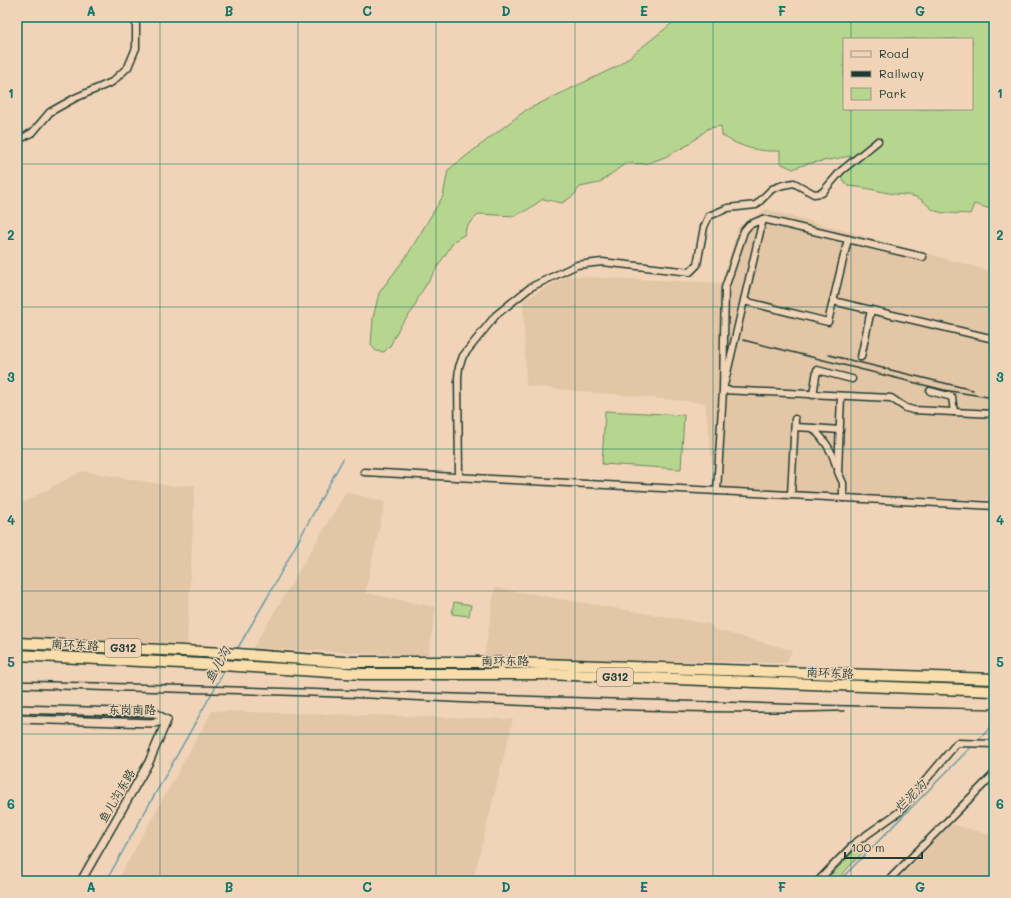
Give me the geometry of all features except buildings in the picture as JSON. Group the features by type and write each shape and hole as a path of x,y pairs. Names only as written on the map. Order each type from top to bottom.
{"highway":[{"name":"南环东路","path":"17,643 229,653 362,662 480,662 994,679"},
{"name":"南环东路","path":"17,655 222,665 362,674 545,674 994,691"},
{"path":"362,662 362,674"}],"street":[{"path":"17,141 33,132 50,112 75,98 112,82 128,67 136,48 136,17"},
{"path":"459,477 458,378 463,356 496,315 531,287 577,265 602,262 690,272 696,265 704,227 709,216 728,208 756,205 772,189 783,185 794,183 814,194 822,194 841,171 878,141"},
{"path":"717,491 723,390 725,288 744,231 749,225 763,219 923,257"},
{"path":"723,390 763,219"},
{"path":"744,301 828,322 848,239"},
{"path":"833,301 994,339"},
{"path":"861,357 871,310"},
{"path":"813,395 817,370 852,379"},
{"path":"723,390 891,398 906,408 994,414"},
{"path":"930,391 950,395 954,400 954,412"},
{"path":"838,472 841,396"},
{"path":"791,495 796,419"},
{"path":"795,427 840,430"},
{"path":"814,428 825,441 834,456 838,472 843,483 843,498"},
{"path":"364,472 994,506"},
{"name":"东岗南路","path":"17,709 155,713 167,720"},
{"name":"东岗南路","path":"17,719 154,723 167,720"},
{"name":"鱼儿沟东路","path":"81,881 148,762 167,720"},
{"path":"818,881 855,843 899,812 957,742 994,744"},
{"path":"888,881 994,774"}],"shaded area":[{"path":"766,209 994,272 994,500 715,489 705,403 526,386 523,300 567,276 722,283 738,227"},
{"path":"82,471 170,486 195,485 187,644 17,637 17,506"},
{"path":"346,492 385,502 365,593 436,607 428,656 253,648"},
{"path":"495,588 709,624 716,630 792,650 787,663 484,657"},
{"path":"212,711 513,719 473,881 117,881"},
{"path":"952,824 994,836 994,881 896,881"}],"green space":[{"path":"680,17 994,17 994,210 974,204 970,214 943,213 934,210 919,198 913,196 891,194 848,186 840,176 851,156 806,164 793,169 780,163 780,151 756,150 742,146 722,135 721,126 709,128 688,145 665,157 646,164 626,163 599,183 580,187 573,196 562,203 543,199 527,210 514,216 479,214 467,226 464,235 454,241 419,296 413,310 400,326 390,346 384,352 376,351 371,345 373,318 379,293 408,254 443,196 448,170 526,110 618,66"},
{"path":"605,411 684,415 681,469 602,464"},
{"path":"454,602 471,605 469,616 452,614"},
{"path":"857,848 862,853 836,881 825,881"}],"waterway":[{"name":"鱼儿沟","path":"236,651 267,598 343,459"},
{"name":"鱼儿沟","path":"106,881 225,670"},
{"name":"烂泥沟","path":"977,741 994,724"},
{"name":"烂泥沟","path":"839,881 973,745"}],"railway":[{"path":"743,340 944,390 994,398"},
{"path":"829,355 973,390"},
{"path":"17,681 994,709"},
{"path":"17,688 319,696 543,707 663,711 844,711"}]}
